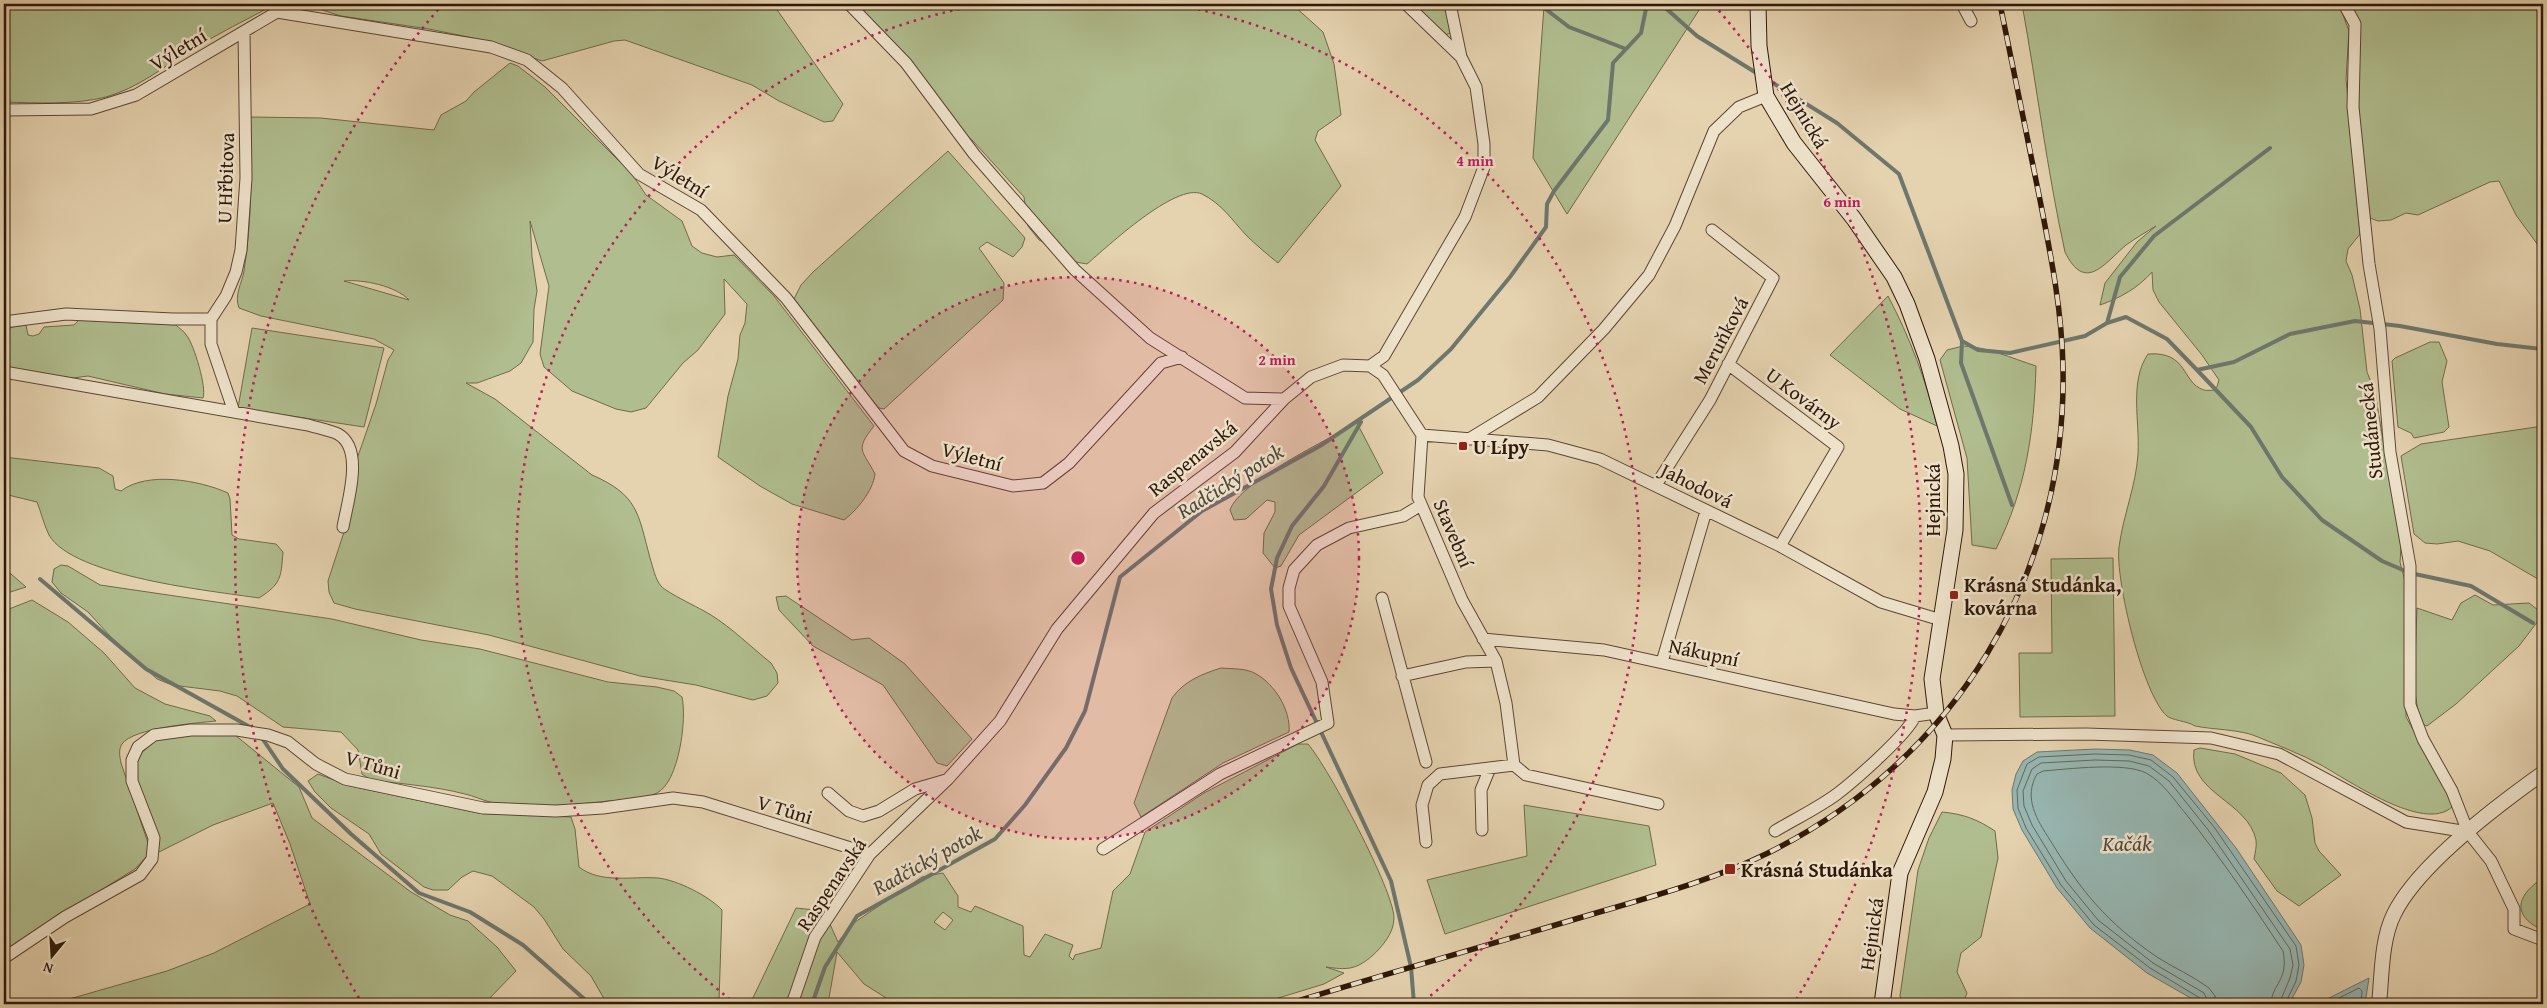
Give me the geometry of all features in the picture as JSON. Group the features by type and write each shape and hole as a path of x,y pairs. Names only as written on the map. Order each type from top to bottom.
{"main road":[{"name":"Hejnická","path":"1758,4 1761,62 1766,96 1794,143 1859,226 1894,277 1907,304 1927,359 1949,438 1956,474 1955,530 1932,679 1936,713 1945,735 1941,777 1900,873 1882,1004"}],"street":[{"path":"277,12 289,4"},
{"path":"849,4 906,63 974,154 1075,270 1150,338 1245,398 1284,399"},
{"path":"1406,4 1462,57"},
{"path":"1422,435 1383,375 1370,366 1384,356 1465,217 1484,168 1484,144 1476,87 1462,57 1450,4"},
{"path":"1962,4 1970,21"},
{"name":"Studánecká","path":"2344,4 2355,24 2353,107 2369,264 2380,329 2390,452 2410,566 2410,705 2423,739 2472,829 2492,861 2514,909 2514,929 2543,940"},
{"name":"Výletní","path":"4,110 91,109 136,95 277,12 491,48 527,60 562,88 639,174 701,210 786,298 904,451 932,466 1014,486 1043,483 1069,463 1161,363 1182,357"},
{"name":"U Hřbitova","path":"234,412 211,344 212,319 226,296 236,272 241,250 246,178 244,32"},
{"path":"1469,439 1538,397 1611,321 1649,275 1675,226 1714,131 1739,107 1766,96"},
{"name":"Meruňková","path":"1656,486 1710,400 1774,278 1712,230"},
{"path":"4,322 66,314 212,319"},
{"name":"U Kovárny","path":"1728,364 1838,447 1780,546"},
{"name":"Raspenavská","path":"792,1004 815,937 870,854 948,779 1000,721 1057,628 1154,513 1235,452 1284,399 1311,377 1343,365 1370,366"},
{"path":"4,372 308,425 339,435 351,446 353,468 343,527"},
{"name":"Jahodová","path":"1422,435 1548,445 1600,459 1780,546 1881,602 1941,620"},
{"name":"Stavební","path":"1422,435 1418,497 1462,600 1496,661 1506,703 1514,765"},
{"path":"1103,849 1220,774 1328,723 1322,682 1289,606 1289,588 1294,570 1317,545 1349,528 1403,516 1421,505"},
{"path":"1662,662 1706,511"},
{"path":"1382,598 1426,762"},
{"name":"Nákupní","path":"1483,639 1604,650 1894,714 1915,716 1936,713"},
{"path":"1402,676 1466,662 1496,661"},
{"path":"1775,831 1837,794 1895,742 1912,723 1915,716"},
{"name":"V Tůni","path":"4,958 65,917 140,875 152,859 154,838 132,781 132,760 138,747 154,735 192,730 237,730 268,735 288,742 316,764 345,779 483,808 556,811 602,808 674,798 702,802 870,854"},
{"path":"1945,735 2086,734 2211,738 2279,754 2406,822 2472,829"},
{"path":"1426,842 1422,806 1428,785 1440,774 1514,765 1526,775 1658,804"},
{"path":"1482,830 1480,790 1490,768"},
{"path":"2379,1004 2386,942 2393,915 2418,877 2472,829 2543,774"},
{"name":"Raspenavská","path":"828,793 849,811 863,816 879,812 915,789 948,779"}],"green space":[{"path":"4,4 276,4 189,51 149,77 118,93 94,100 42,103 4,102"},
{"path":"320,4 773,4 843,104 833,121 824,122 779,101 752,85 625,40 614,41 542,61 478,39 429,29 341,16 322,10"},
{"path":"852,4 1292,4 1323,32 1334,64 1341,115 1318,131 1315,140 1341,186 1278,263 1250,239 1209,198 1202,194 1190,193 1176,197 1159,206 1125,231 1087,264 1076,262 1056,248 1039,240 1028,226 1024,197 973,141 940,112"},
{"path":"1411,4 1446,4 1451,33 1444,35"},
{"path":"1514,4 1703,4 1567,214 1533,158 1544,6 1539,9"},
{"path":"2022,4 2338,4 2340,7 2349,31 2346,79 2360,234 2348,249 2346,261 2352,275 2360,309 2367,372 2375,392 2401,547 2400,562 2406,585 2406,717 2453,802 2452,807 2439,813 2424,814 2405,809 2367,792 2321,765 2290,750 2251,734 2195,726 2172,719 2167,716 2158,704 2140,662 2126,609 2119,563 2121,535 2137,466 2137,389 2139,377 2142,365 2148,354 2161,354 2171,357 2178,362 2191,381 2204,390 2216,390 2219,380 2202,355 2159,302 2153,290 2152,272 2128,292 2100,305 2105,283 2137,242 2156,226 2126,245 2095,271 2087,273 2080,271 2072,264 2065,252"},
{"path":"2351,4 2543,4 2543,252 2516,215 2499,181 2490,182 2418,215 2406,213 2391,220 2378,221 2370,218 2357,87 2358,34 2355,14"},
{"path":"510,63 518,66 545,87 632,174 646,195 682,221 692,246 702,253 717,257 734,255 774,296 874,426 864,441 862,450 875,474 874,480 864,500 844,520 792,504 760,486 718,457 728,396 738,359 740,335 745,323 747,304 724,279 725,314 698,350 683,363 646,408 631,412 616,409 572,391 544,367 540,354 549,286 530,221 532,257 537,291 534,309 533,342 521,363 510,371 477,383 466,383 495,399 592,475 607,482 627,498 639,517 654,573 661,586 719,620 771,663 777,673 778,683 767,696 753,700 696,685 640,676 489,635 355,609 334,603 329,592 328,581 347,523 357,459 376,404 388,360 394,350 374,339 261,316 239,308 237,298 247,252 250,214 251,156 249,117 321,118 434,130 441,115 466,101 474,92","holes":["344,281 379,284 396,291 409,300"]},
{"path":"948,151 1025,238 1022,247 1013,257 987,242 979,248 1004,283 1003,300 884,409 879,408 794,299 801,285 813,272"},
{"path":"1888,296 1917,360 1937,426 1900,409 1830,355"},
{"path":"79,320 176,325 186,335 193,348 202,376 203,398 165,394 88,376 73,378 10,369 4,332 12,327 26,325 28,335 33,336 39,334 44,327 74,325"},
{"path":"252,328 384,348 364,427 238,408"},
{"path":"2430,342 2439,342 2447,361 2442,382 2449,427 2444,432 2414,438 2411,433 2398,427 2392,361"},
{"path":"1963,346 1990,351 2036,366 2033,414 2026,460 2015,505 1996,549 1972,545 1967,458 1940,360 1947,350"},
{"path":"1357,423 1383,473 1299,535 1281,566 1275,568 1263,553 1264,533 1275,512 1275,502 1267,500 1246,519 1234,520 1230,510 1237,499 1267,474"},
{"path":"2543,426 2543,582 2490,551 2458,541 2437,544 2425,543 2414,534 2401,456 2421,444"},
{"path":"4,457 99,468 113,476 115,489 121,491 132,485 159,479 203,484 228,493 232,535 239,539 276,544 283,552 279,580 272,589 259,598 146,580 85,562 63,549 49,535 37,502 4,494"},
{"path":"2113,558 2115,716 2020,717 2019,653 2052,653 2051,559"},
{"path":"61,565 68,566 100,585 332,619 421,640 480,649 608,682 657,687 674,691 682,697 683,707 682,734 676,764 665,787 652,795 633,799 565,805 533,806 503,804 442,789 371,780 362,774 358,750 341,732 283,727 237,696 220,691 172,685 157,679 110,636 88,612 61,593 52,582 54,569"},
{"path":"4,568 26,587 4,594"},
{"path":"2475,595 2493,605 2529,603 2538,610 2538,621 2519,646 2456,704 2427,726 2420,723 2414,686 2417,608 2452,620 2461,603"},
{"path":"786,596 852,640 869,638 905,664 972,739 947,766 937,763 883,685 813,646 779,610 776,597"},
{"path":"32,600 68,622 104,653 135,688 165,704 210,716 216,721 151,730 128,738 122,744 120,751 121,763 148,843 148,855 135,869 35,931 4,954 4,611"},
{"path":"1221,668 1248,671 1256,674 1269,684 1284,707 1289,724 1289,732 1223,763 1141,817 1134,803 1172,698 1182,687 1194,679"},
{"path":"188,733 235,735 299,787 312,818 411,892 450,915 468,921 497,947 516,971 484,1004 52,1004 167,971 214,953 310,904 290,844 273,803 213,825 159,852 134,776 137,757 156,740"},
{"path":"1298,744 1308,744 1330,777 1359,829 1391,904 1394,918 1392,929 1380,948 1366,961 1356,966 1345,969 1326,967 1344,973 1324,984 1259,1004 888,1004 886,998 864,984 837,952 828,1004 750,1004 796,908 824,911 838,942 855,922 922,877 943,873 958,896 958,907 971,912 975,906 1023,926 1024,955 1030,957 1045,934 1073,945 1069,956 1073,960 1075,955 1101,948 1113,891 1130,874 1145,832 1204,793","holes":["943,912 953,920 945,930 934,922"]},
{"path":"2200,748 2235,754 2281,773 2305,795 2312,818 2315,843 2319,851 2341,875 2299,906 2277,891 2254,859 2256,840 2251,827 2242,816 2200,777 2195,765 2194,750"},
{"path":"318,774 350,786 478,813 571,817 575,829 579,867 597,876 666,879 701,894 722,910 719,1001 717,1004 607,1004 591,976 563,949 534,907 492,876 473,871 462,877 448,890 433,890 424,887 381,854 369,834 331,808 315,792 308,781"},
{"path":"1524,805 1649,826 1656,865 1445,934 1427,880 1527,856"},
{"path":"1942,812 1970,818 1995,831 1998,858 1981,937 1961,953 1957,972 1967,993 1963,1004 1902,1004 1900,996 1918,870 1929,838"},
{"path":"2536,883 2543,883 2543,930 2528,921 2521,909 2524,896"}],"water":[{"name":"Kačák","path":"2095,749 2130,750 2153,755 2177,773 2236,848 2301,945 2304,965 2301,982 2289,1004 2201,1004 2147,973 2090,928 2057,888 2022,830 2013,809 2012,790 2016,774 2023,761 2037,752"},
{"path":"2369,978 2365,1004 2317,1004"}],"waterway":[{"path":"1539,4 1569,27 1626,49"},
{"name":"Radčický potok","path":"812,1004 825,967 857,916 995,839 1025,805 1066,748 1085,711 1120,577 1202,511 1320,446 1418,380 1451,349 1510,277 1546,227 1547,204 1554,191 1608,120 1613,63 1641,33 1647,4"},
{"path":"1661,4 1697,36 1758,74"},
{"path":"1768,80 1837,123 1899,174 1962,341 1961,363 2012,505"},
{"path":"2107,323 2120,277 2154,236 2270,148"},
{"path":"1962,341 1978,350 2010,353 2085,336 2107,323 2126,317 2167,339 2197,370 2234,362 2290,334 2355,321 2400,326 2497,344 2543,349"},
{"path":"2197,370 2251,427 2282,477 2322,520 2382,561 2410,573 2471,586 2533,623"},
{"path":"1361,422 1324,486 1292,526 1277,558 1271,589 1277,625 1291,668 1391,881 1411,967 1414,1004"},
{"path":"40,579 146,669 250,727"},
{"path":"262,738 283,769 351,834 419,893 470,912 523,945 590,1004"}],"railway":[{"path":"1288,1004 1651,897 1723,873 1746,863 1768,853 1835,814 1894,767 1945,714 1987,654 2021,588 2045,518 2059,445 2063,368 2058,305 2044,221 2000,4"}],"place":[{"name":"U Lípy","path":"1463,446"},
{"name":"Krásná Studánka, kovárna","path":"1954,595"},
{"name":"Krásná Studánka","path":"1730,869"}]}
